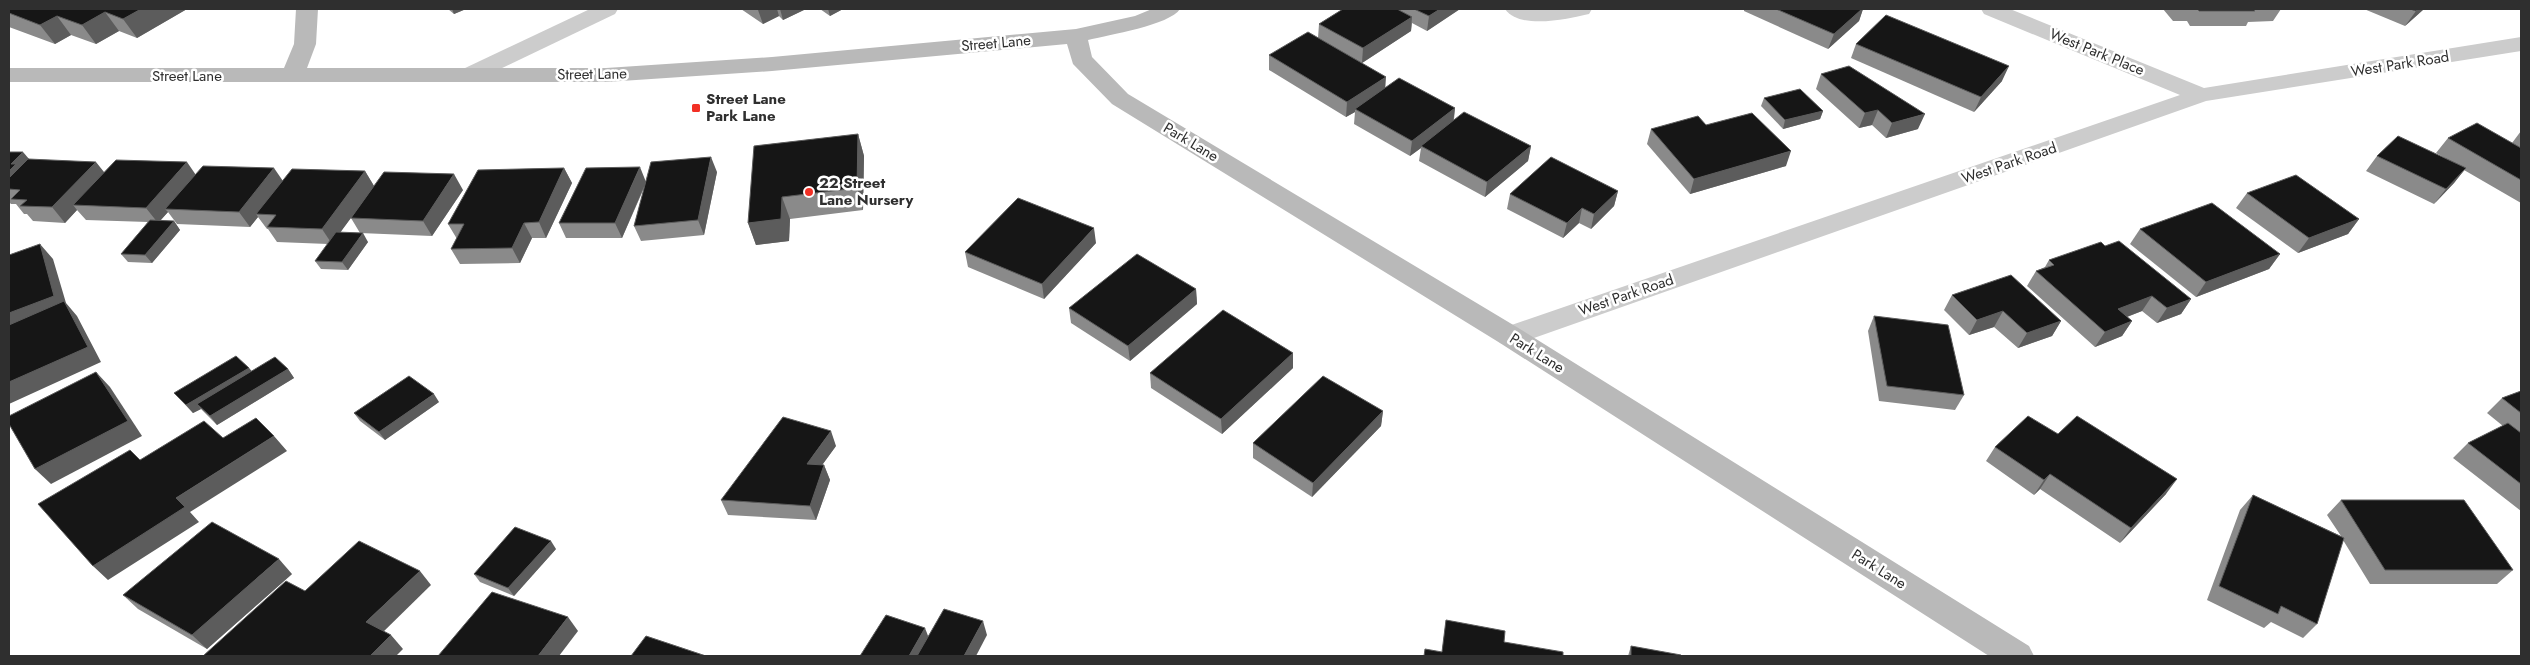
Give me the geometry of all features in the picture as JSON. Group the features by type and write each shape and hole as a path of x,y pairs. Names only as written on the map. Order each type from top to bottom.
{"street":[{"path":"291,76 302,58 308,40 307,9"},
{"path":"471,74 607,9"},
{"name":"Street Lane","path":"9,75 606,75 772,64 1076,36 1142,21 1169,9"},
{"path":"1516,9 1541,17 1554,16 1581,9"},
{"name":"West Park Place","path":"1992,9 2202,95"},
{"name":"Park Lane","path":"1076,36 1081,59 1120,99 1510,336 2017,656"},
{"name":"West Park Road","path":"1510,336 2202,95 2521,44"}],"building":[{"path":"9,9 141,9 123,19 105,12 82,25 57,16 40,25 9,13"},
{"path":"1343,9 1397,9 1412,17 1363,48 1319,24"},
{"path":"1414,9 1440,9 1429,16"},
{"path":"1776,9 1862,9 1834,34"},
{"path":"2197,9 2253,9 2255,11 2199,11"},
{"path":"1886,15 2009,66 1981,97 1856,44"},
{"path":"1308,32 1386,77 1347,102 1269,55"},
{"path":"1849,66 1925,114 1892,123 1878,110 1865,113 1821,74"},
{"path":"1399,78 1455,108 1412,141 1355,109"},
{"path":"1800,89 1823,111 1785,120 1764,98"},
{"path":"1464,112 1531,146 1487,182 1421,146"},
{"path":"1752,113 1791,151 1694,179 1651,129 1698,116 1706,125"},
{"path":"2477,123 2521,148 2521,180 2448,138"},
{"path":"858,134 857,188 782,197 781,219 748,223 754,146"},
{"path":"2398,136 2466,168 2446,189 2377,156"},
{"path":"9,152 23,152 11,164 16,164 9,171"},
{"path":"711,157 698,220 634,226 651,162"},
{"path":"1551,157 1618,191 1594,214 1582,208 1567,223 1510,194"},
{"path":"28,159 96,162 52,207 20,206 27,200 11,199 20,190 9,189 9,178"},
{"path":"116,160 187,162 146,208 73,205"},
{"path":"203,166 274,168 239,212 165,209"},
{"path":"640,167 615,223 559,223 586,168"},
{"path":"564,168 539,222 524,223 512,248 451,249 464,224 448,224 478,170"},
{"path":"292,169 365,171 322,229 267,227 276,215 256,214"},
{"path":"384,172 454,174 423,221 351,218"},
{"path":"2296,175 2359,219 2309,238 2247,193"},
{"path":"1018,198 1094,228 1042,284 965,252"},
{"path":"2212,203 2280,254 2206,282 2140,229"},
{"path":"150,220 174,221 145,255 121,254"},
{"path":"336,232 363,233 342,262 315,261"},
{"path":"2119,241 2191,299 2167,308 2152,296 2118,309 2132,321 2105,332 2036,271 2054,265 2049,260 2101,242 2105,246"},
{"path":"40,244 54,296 9,313 9,255"},
{"path":"1137,254 1196,289 1128,346 1069,308"},
{"path":"2011,275 2061,321 2027,333 2003,311 1977,320 1952,295"},
{"path":"64,301 88,347 9,382 9,325"},
{"path":"1223,310 1293,353 1221,419 1150,373"},
{"path":"1874,316 1948,325 1964,395 1887,386"},
{"path":"236,356 249,368 186,405 174,393"},
{"path":"275,357 288,369 210,416 197,404"},
{"path":"96,372 128,421 35,469 9,424 9,416"},
{"path":"409,376 434,394 379,432 354,413"},
{"path":"1323,376 1383,411 1313,483 1253,443"},
{"path":"2521,391 2521,413 2502,398"},
{"path":"2028,416 2058,434 2077,416 2177,479 2131,528 2050,474 2044,480 1995,447"},
{"path":"783,417 831,431 807,464 824,465 810,506 721,500"},
{"path":"256,418 274,436 176,498 185,507 93,566 38,504 130,450 140,460 204,421 223,438"},
{"path":"2508,423 2521,433 2521,484 2468,443"},
{"path":"2253,495 2344,538 2317,624 2281,606 2278,614 2219,586"},
{"path":"2341,500 2464,500 2513,570 2385,570"},
{"path":"212,522 279,559 192,635 123,595"},
{"path":"515,527 551,541 508,588 474,574"},
{"path":"359,541 420,571 366,622 391,635 370,656 203,656 286,581 305,591"},
{"path":"492,592 568,617 538,656 438,656"},
{"path":"944,609 983,621 964,656 917,656"},
{"path":"886,615 925,628 909,656 860,656"},
{"path":"1446,620 1505,631 1504,642 1563,652 1563,656 1424,656 1425,649 1442,652"},
{"path":"646,636 706,656 631,656"},
{"path":"1631,646 1681,655 1681,656 1631,656"}],"place":[{"name":"Street Lane Park Lane","path":"696,108"},
{"name":"22 Street Lane Nursery","path":"809,192"}]}
